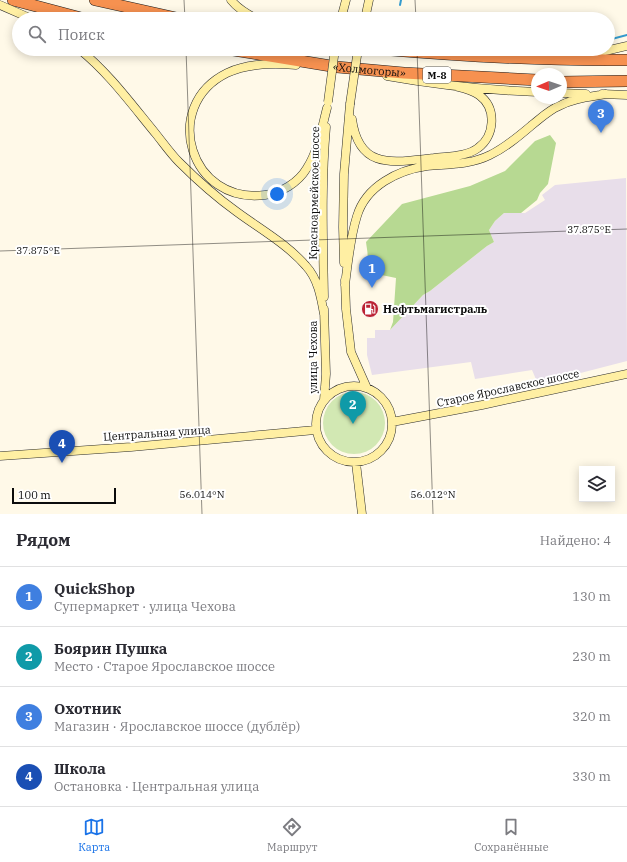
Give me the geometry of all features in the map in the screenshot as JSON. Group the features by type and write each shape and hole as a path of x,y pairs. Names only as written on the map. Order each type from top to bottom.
{"highway":[{"path":"13,0 58,12"},
{"path":"95,0 149,12"},
{"name":"«Холмогоры»","path":"269,56 341,68 531,80"},
{"name":"«Холмогоры»","path":"466,56 522,59 627,60"},
{"path":"567,82 627,81"}],"main road":[{"path":"231,0 244,12"},
{"path":"343,12 345,0"},
{"path":"366,12 369,0"},
{"path":"0,5 16,12"},
{"path":"615,49 627,46"},
{"path":"86,56 110,78 178,161 209,190 236,212 280,242 307,267 315,279 320,292 324,314"},
{"name":"Красноармейское шоссе","path":"324,314 322,221 323,162 334,56"},
{"path":"357,56 350,104 344,174 343,227 347,317 351,352 367,388"},
{"path":"522,59 553,56"},
{"path":"328,105 316,148 307,168 293,183 277,192 254,196 242,195 227,190 213,182 201,169 193,155 190,137 190,120 196,103 204,91 216,80 228,72 245,67 263,64 286,64 341,68 423,83 506,91 531,92"},
{"path":"350,104 353,127 358,142 363,149 373,157 384,161 398,161 457,155 470,152 484,143 489,136 492,127 492,118 486,102 480,96 472,91 454,86"},
{"path":"567,93 627,95"},
{"path":"345,285 352,237 357,215 364,201 375,188 386,179 403,172 426,166 460,164 477,160 504,147 558,106 570,101 606,94"},
{"name":"улица Чехова","path":"324,314 326,374 324,400"},
{"name":"Старое Ярославское шоссе","path":"392,422 482,405 627,374"},
{"path":"355,385 367,388 380,395 389,407 392,422 390,437 383,450 371,459 356,462 345,462 334,457 325,450 319,441 315,419 318,409 332,391 344,386 355,385"},
{"name":"Центральная улица","path":"0,456 130,447 316,430"},
{"path":"356,462 362,514"}],"shaded area":[{"path":"626,178 627,361 538,384 532,370 475,379 471,362 372,375 367,355 367,338 375,338 375,330 390,330 423,295 494,242 489,230 495,221 504,213 525,213 545,200 542,195 555,185"}],"green space":[{"path":"550,135 556,143 548,184 540,193 537,200 521,213 504,213 495,221 489,230 494,242 423,295 390,330 393,322 396,278 367,272 364,266 368,258 366,242 402,204 470,186 505,171 535,141"},
{"path":"348,392 360,392 376,401 383,411 385,423 383,435 376,445 360,454 348,454 337,449 328,440 323,429 323,417 328,406 337,397"}],"waterway":[{"path":"400,5 401,0"},
{"path":"615,38 627,35"}],"place":[{"name":"Охотник","path":"601,133"},
{"name":"QuickShop","path":"372,288"},
{"name":"Нефтьмагистраль","path":"370,309"},
{"name":"Боярин Пушка","path":"353,424"},
{"name":"Школа","path":"62,463"}]}
